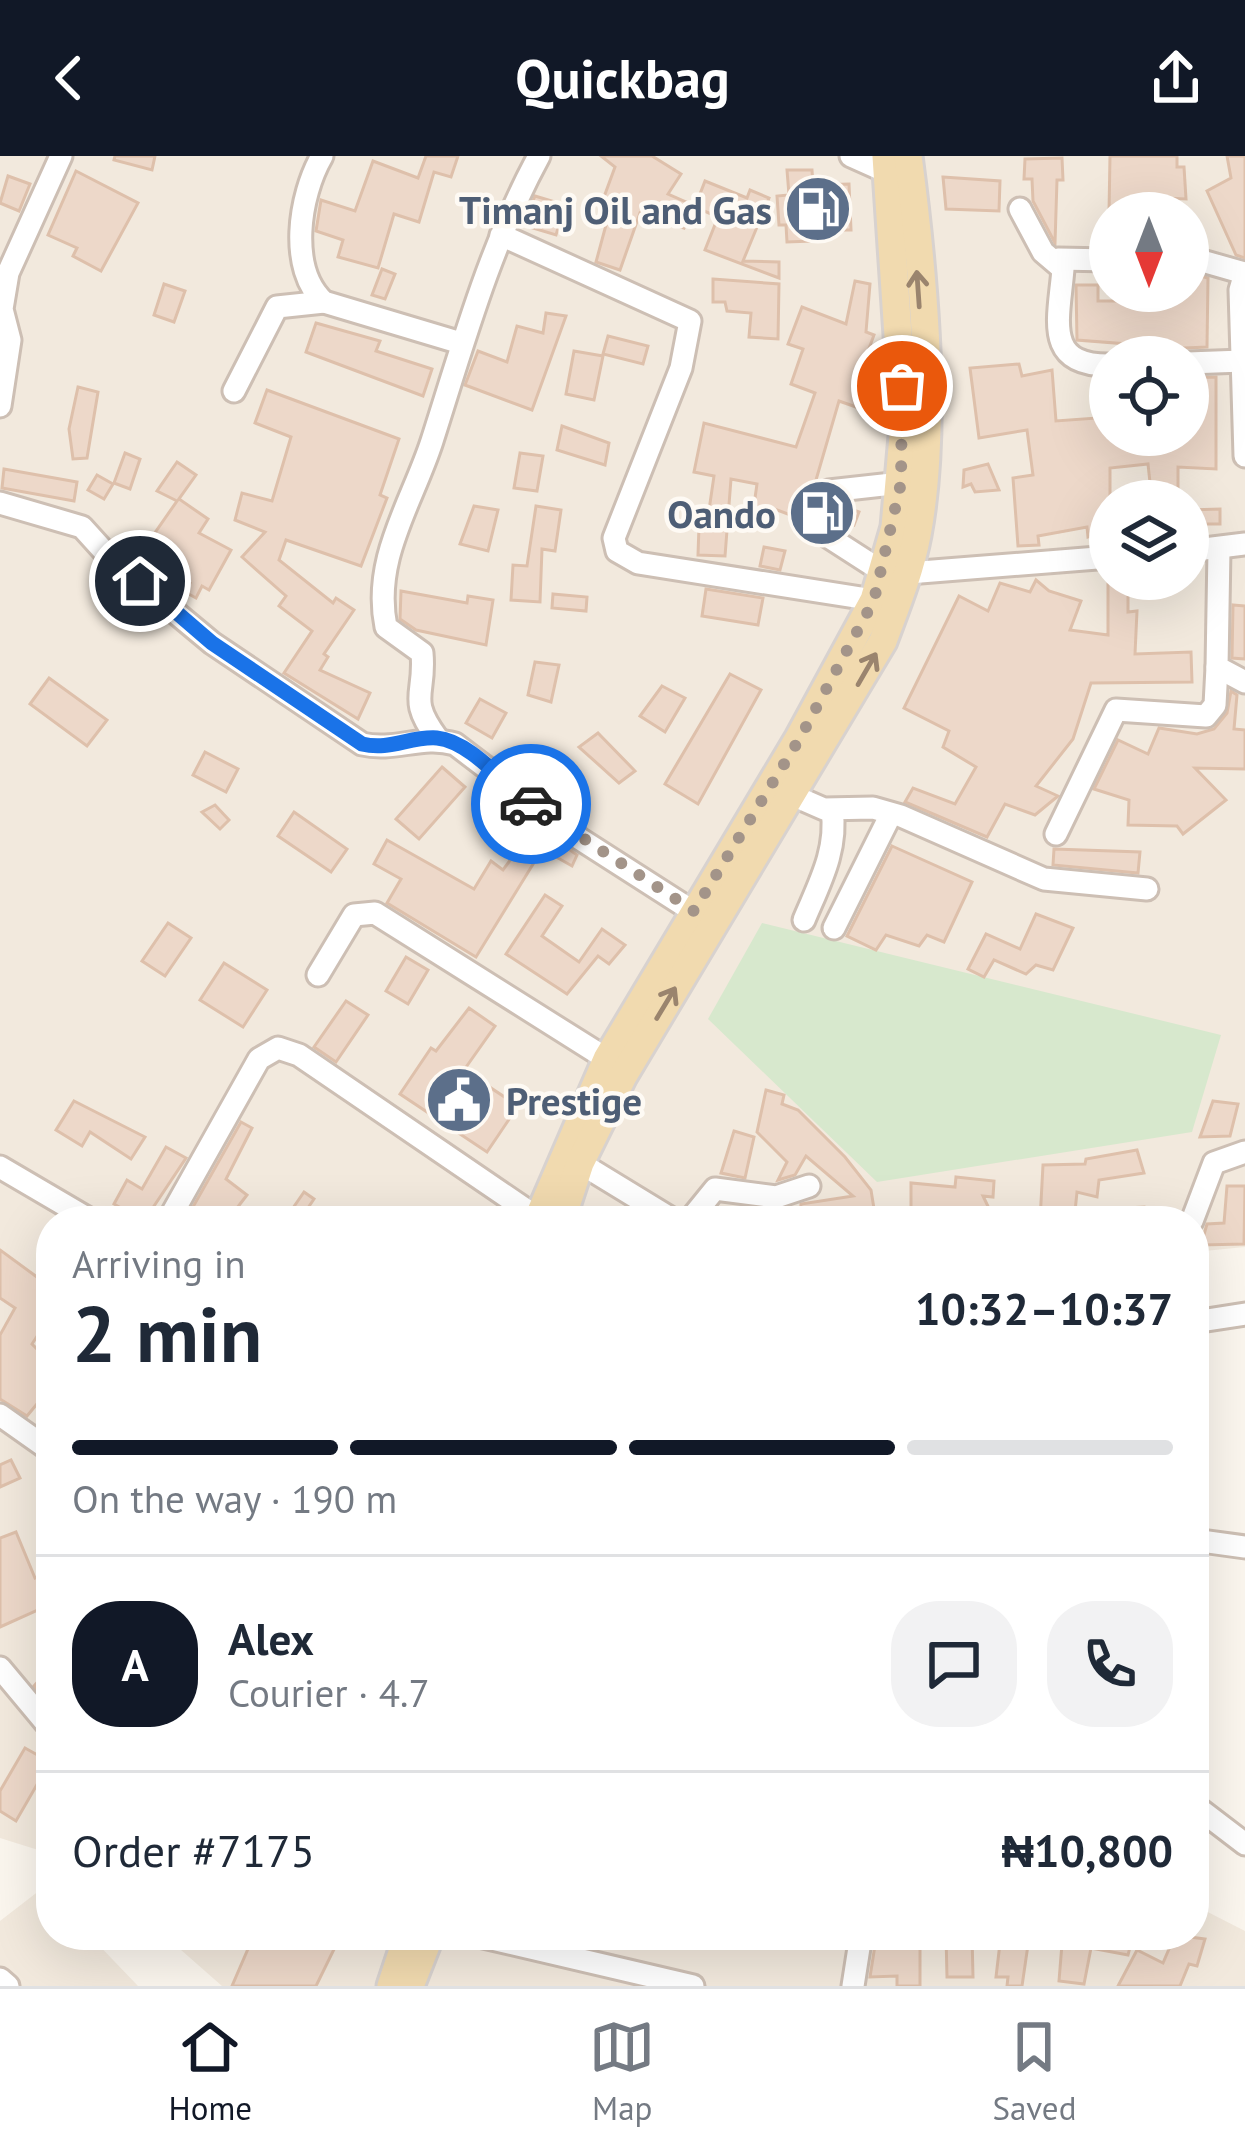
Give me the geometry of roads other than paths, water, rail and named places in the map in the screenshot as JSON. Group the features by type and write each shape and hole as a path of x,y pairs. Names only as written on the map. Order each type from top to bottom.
{"main road":[{"path":"554,1206 623,1076 883,641 895,573 904,425 894,162"},
{"path":"550,1206 607,1059 917,533 926,428 894,162"},
{"path":"391,1986 403,1950"},
{"path":"410,1986 424,1950"}],"street":[{"path":"0,406 10,340 2,309 8,273 61,156"},
{"path":"322,156 305,203 302,255 305,280 324,302"},
{"path":"436,738 418,712 415,697 422,653 386,627 383,592 388,554 431,445 460,343 539,156"},
{"path":"850,156 894,162"},
{"path":"1020,208 1043,252 1058,259 1089,260"},
{"path":"502,236 690,321 681,368 614,538 617,550 638,563 874,600"},
{"path":"1058,259 1065,354 1073,362 1089,363"},
{"path":"1209,263 1245,273 1245,456"},
{"path":"234,392 277,307 324,302 460,343"},
{"path":"1209,362 1243,361"},
{"path":"901,483 818,495 813,506 824,533 895,573 1089,559"},
{"path":"0,503 82,527 111,559 212,643 362,744 383,749 436,738 455,743 580,839 694,911"},
{"path":"1209,550 1245,544"},
{"path":"1056,834 1116,710 1206,716 1215,705 1219,549"},
{"path":"1217,668 1245,682"},
{"path":"792,795 832,810 891,814 1044,879 1147,889"},
{"path":"804,920 828,862 835,832 832,810"},
{"path":"834,928 891,814"},
{"path":"828,862 860,873"},
{"path":"318,975 354,915 374,913 607,1059"},
{"path":"176,1206 259,1059 278,1048 299,1055 524,1206"},
{"path":"1198,1206 1214,1162 1245,1152"},
{"path":"580,1163 650,1206"},
{"path":"0,1167 66,1206"},
{"path":"702,1206 716,1189 776,1197 809,1186"},
{"path":"1209,1320 1245,1314"},
{"path":"0,1415 36,1440"},
{"path":"1209,1542 1245,1547"},
{"path":"0,1668 36,1712"},
{"path":"1209,1816 1245,1844"},
{"path":"528,1950 629,1979 693,1986"},
{"path":"854,1986 859,1950"},
{"path":"0,1979 8,1986"}],"place":[{"name":"Timanj Oil and Gas","path":"818,209"},
{"name":"Oando","path":"822,513"},
{"name":"Prestige","path":"459,1100"}]}
